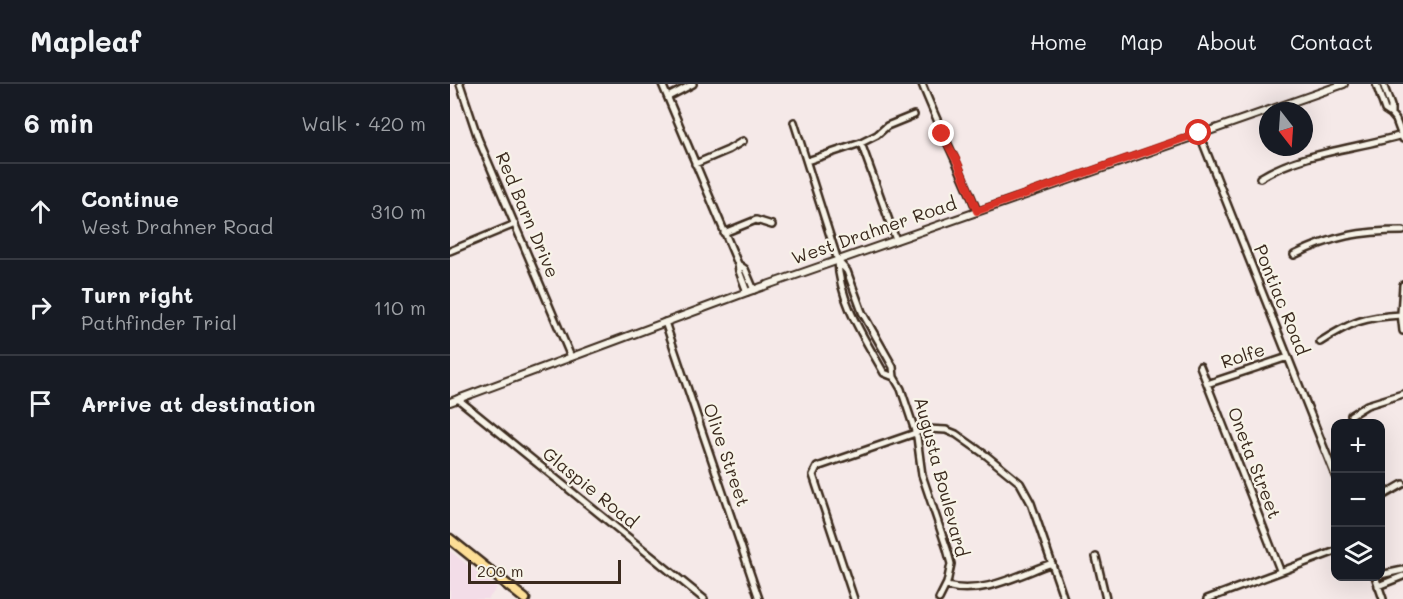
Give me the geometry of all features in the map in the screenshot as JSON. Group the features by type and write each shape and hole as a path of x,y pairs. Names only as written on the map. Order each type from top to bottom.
{"main road":[{"path":"450,538 525,599"}],"street":[{"name":"Red Barn Drive","path":"460,84 478,138 571,357"},
{"path":"662,84 739,271 750,291"},
{"path":"668,97 693,84"},
{"path":"921,84 944,139 958,163 977,211"},
{"name":"West Drahner Road","path":"450,402 665,321 1344,84"},
{"path":"1260,178 1275,169 1297,161 1402,137 1396,120 1385,110 1376,84"},
{"path":"1383,84 1391,106 1391,114"},
{"path":"807,161 861,143 877,135 887,126 914,115"},
{"path":"794,122 838,260"},
{"name":"Pontiac Road","path":"1199,133 1333,473"},
{"path":"695,164 728,150 742,141"},
{"path":"861,143 896,240"},
{"path":"724,233 756,220 772,225"},
{"path":"450,251 515,224"},
{"path":"1294,255 1322,242 1349,234 1403,231"},
{"name":"Augusta Boulevard","path":"838,260 847,271 860,306 892,367 916,432 922,475 951,564 946,586"},
{"name":"Augusta Boulevard","path":"838,260 838,274 851,310 884,373 894,377"},
{"path":"1403,285 1401,315 1403,331"},
{"path":"851,310 860,306"},
{"path":"1320,342 1361,319 1401,315"},
{"name":"Olive Street","path":"665,321 759,599"},
{"name":"Rolfe","path":"1207,384 1288,357"},
{"name":"Oneta Street","path":"1200,366 1280,570"},
{"path":"1351,415 1367,405 1403,394"},
{"name":"Glaspie Road","path":"459,399 704,599"},
{"path":"854,599 813,475 817,467 916,432 936,429 956,434 1020,483 1031,503 1064,599"},
{"path":"1385,494 1403,484"},
{"path":"1207,599 1331,552"},
{"path":"1096,557 1106,599"},
{"path":"939,599 946,586 960,590 972,590 1052,563"},
{"path":"1385,574 1403,570"},
{"path":"1378,586 1403,576"},
{"path":"1376,581 1383,599"}],"shaded area":[{"path":"450,551 497,588 488,599 450,599"}],"route":[{"path":"942,134 958,163 977,211 1199,133"}]}
